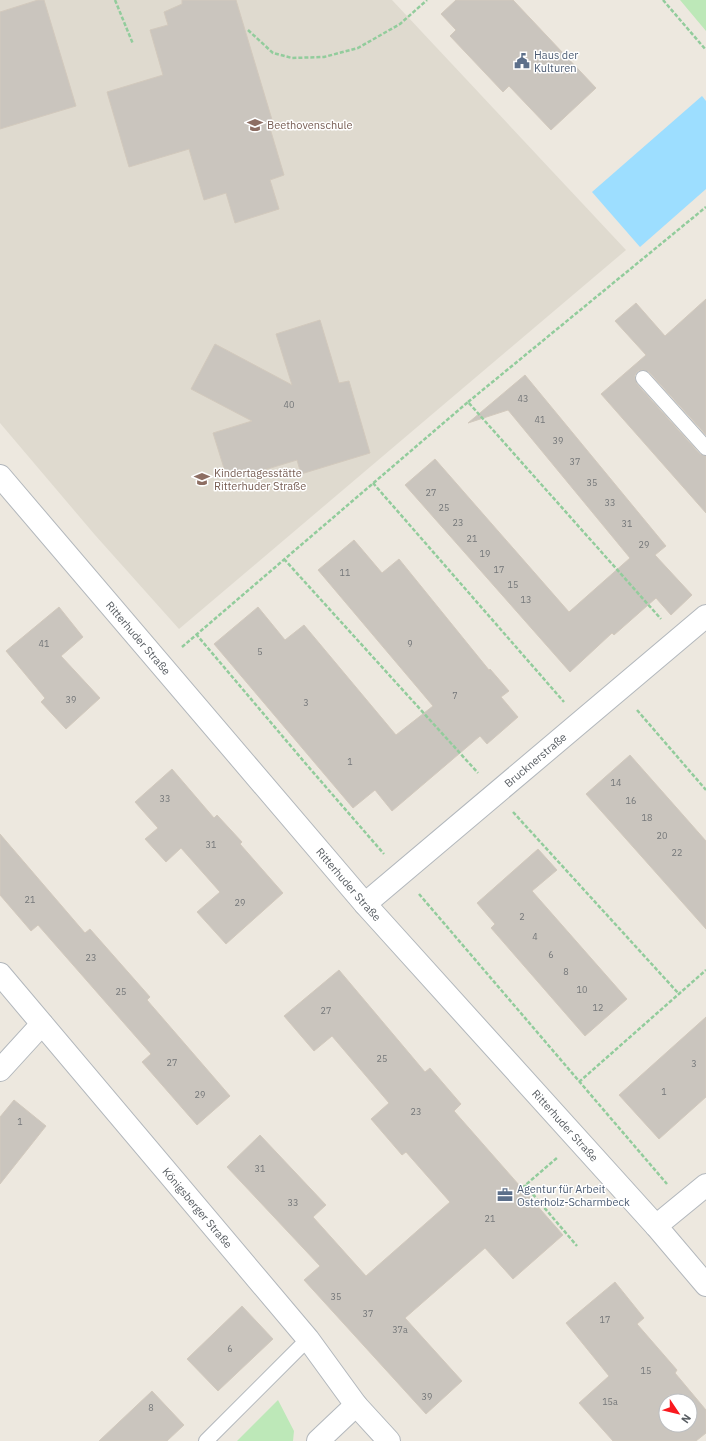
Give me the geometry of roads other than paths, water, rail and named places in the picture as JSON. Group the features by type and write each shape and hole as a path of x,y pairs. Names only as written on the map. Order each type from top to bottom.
{"street":[{"name":"Ritterhuder Straße","path":"0,476 365,904 656,1226 706,1285"},
{"name":"Brucknerstraße","path":"365,904 706,616"},
{"name":"Königsberger Straße","path":"0,974 308,1339 356,1405 389,1441"},
{"path":"0,1070 42,1024"},
{"path":"656,1226 706,1185"},
{"path":"318,1441 356,1405"}],"lane":[{"path":"643,378 706,448"},
{"path":"206,1441 308,1339"}],"water":[{"path":"702,96 706,101 706,189 640,247 592,192"}],"place":[{"name":"Haus der Kulturen","path":"522,61"},
{"name":"Beethovenschule","path":"255,125"},
{"name":"Kindertagesstätte Ritterhuder Straße","path":"202,479"},
{"name":"Agentur für Arbeit Osterholz-Scharmbeck","path":"505,1195"}]}
